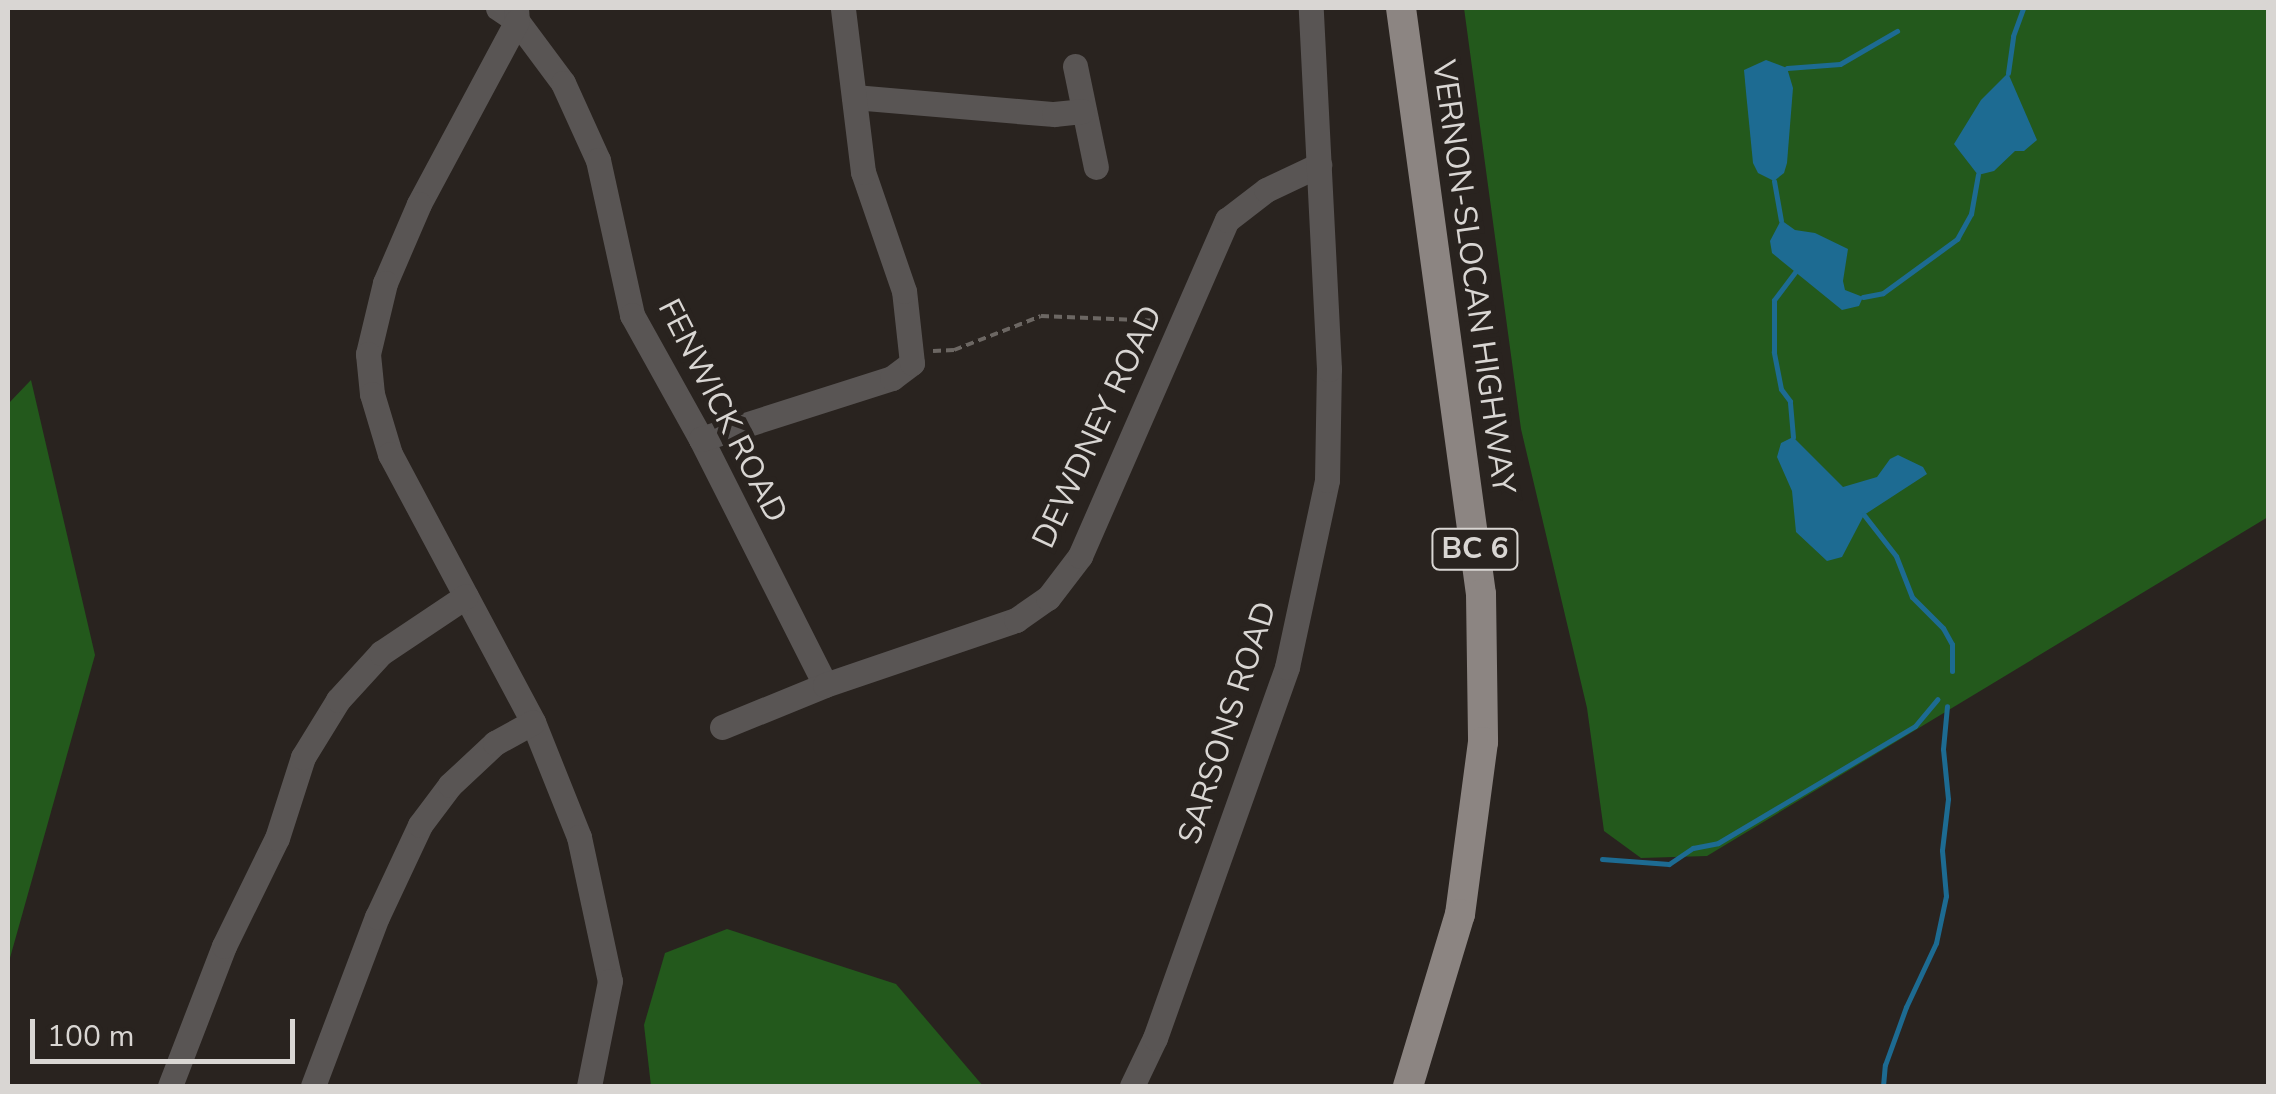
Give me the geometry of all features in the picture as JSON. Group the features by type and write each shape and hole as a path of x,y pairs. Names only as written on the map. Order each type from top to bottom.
{"main road":[{"name":"VERNON-SLOCAN HIGHWAY","path":"1401,8 1481,594 1483,742 1460,914 1408,1086"}],"street":[{"path":"701,438 892,378 912,363 904,291 863,172 843,8"},
{"name":"SARSONS ROAD","path":"1132,1086 1155,1038 1287,667 1327,480 1330,369 1311,8"},
{"path":"510,12 384,283 368,354 372,394 390,454 533,722 580,837 598,938 610,980 589,1086"},
{"name":"FENWICK ROAD","path":"510,12 563,83 598,160 632,315 701,438 825,685"},
{"path":"1075,66 1096,167"},
{"path":"854,97 1054,114 1082,111"},
{"name":"DEWDNEY ROAD","path":"722,727 825,685 1016,620 1048,598 1080,556 1227,220 1266,190 1319,166"},
{"path":"170,1086 224,946 278,838 304,757 338,700 382,653 466,596"},
{"path":"313,1086 377,916 420,825 450,785 495,742 533,722"}],"path":[{"path":"912,363 928,352 954,350 1041,316 1183,322"}],"green space":[{"path":"1464,8 2268,8 2268,517 1707,856 1641,858 1604,831 1587,708 1521,429"},
{"path":"31,380 95,655 8,965 8,404"},
{"path":"727,929 896,984 983,1086 651,1086 644,1025 665,953"}],"water":[{"path":"1766,60 1787,68 1793,88 1787,163 1784,173 1774,181 1758,173 1753,163 1744,70"},
{"path":"2008,73 2037,140 2024,151 2015,151 1994,171 1978,175 1954,144 1981,100"},
{"path":"1781,220 1795,230 1815,233 1848,249 1843,281 1845,290 1863,297 1859,306 1842,310 1772,253 1770,241"},
{"path":"1793,437 1843,487 1877,477 1890,459 1898,455 1923,467 1927,474 1864,515 1842,557 1827,561 1796,532 1792,491 1777,457 1781,443"}],"waterway":[{"path":"2008,73 2013,36 2023,8"},
{"path":"1787,68 1840,64 1897,31"},
{"path":"1863,297 1883,293 1957,239 1971,214 1978,175"},
{"path":"1774,181 1781,220"},
{"path":"1793,437 1790,401 1781,389 1774,352 1774,300 1795,272"},
{"path":"1864,515 1896,556 1912,597 1943,628 1952,644 1952,671"},
{"path":"1602,859 1669,864 1693,848 1718,843 1915,726 1938,699"},
{"path":"1883,1086 1885,1065 1906,1007 1936,943 1946,896 1942,850 1948,799 1943,749 1947,706"}]}
